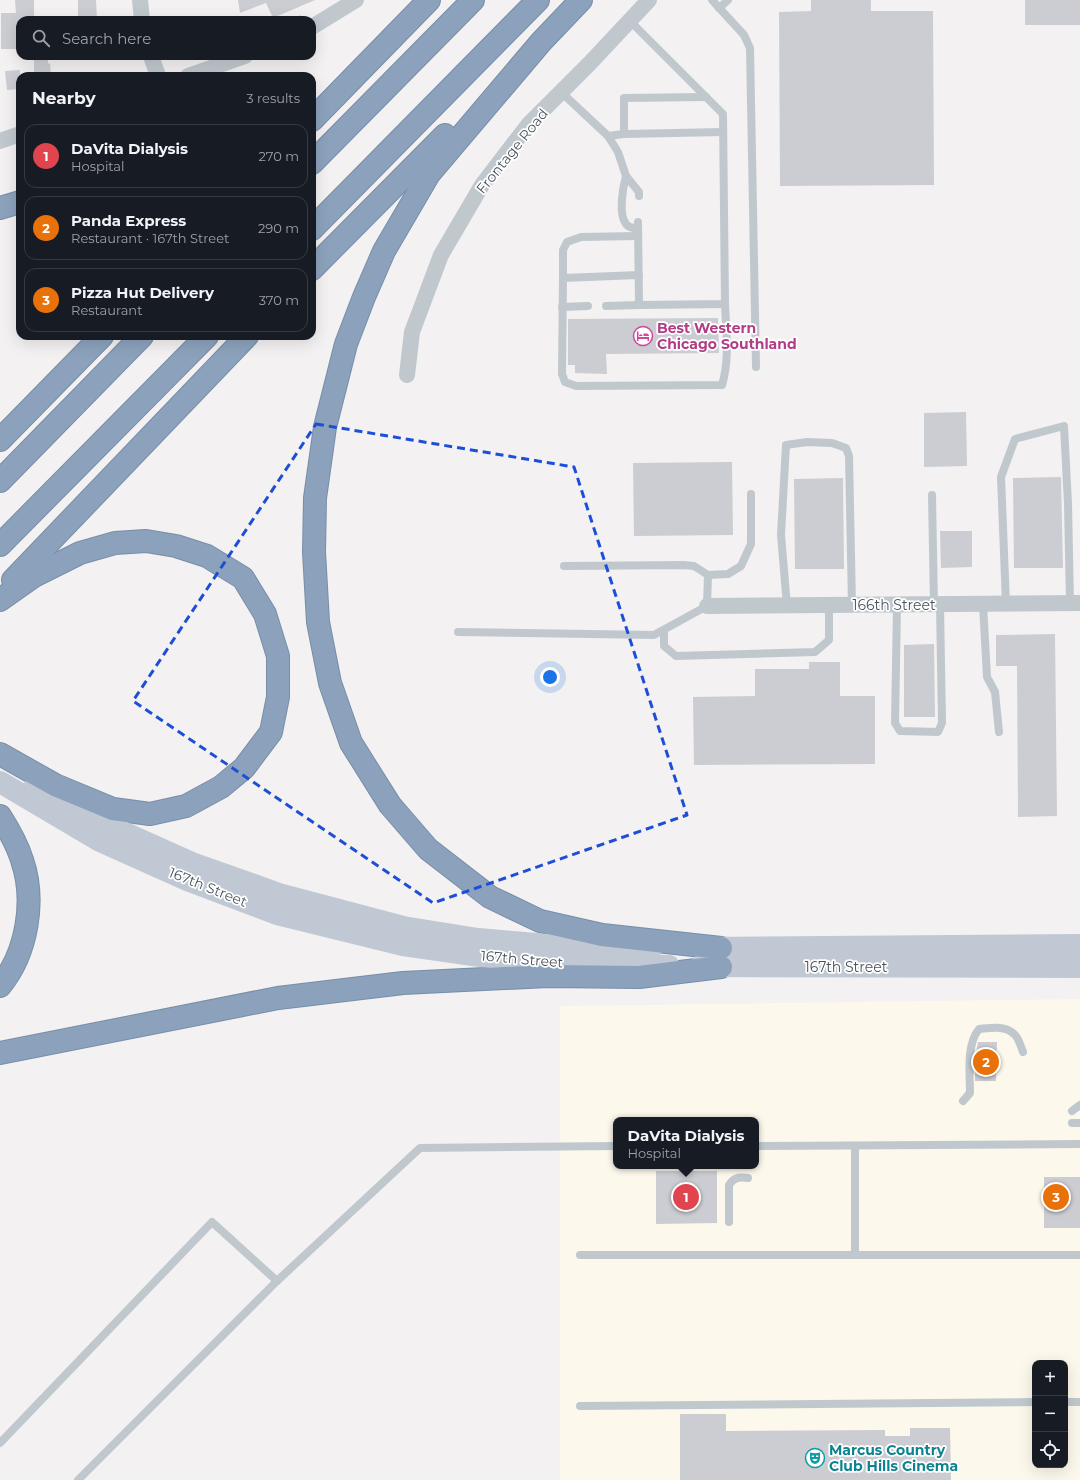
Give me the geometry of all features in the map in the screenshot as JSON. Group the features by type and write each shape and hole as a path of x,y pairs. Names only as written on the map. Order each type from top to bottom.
{"highway":[{"path":"316,116 429,0"},
{"path":"316,159 473,0"},
{"path":"316,225 538,0"},
{"path":"316,265 447,133 541,42 581,0"},
{"path":"316,94 346,73 398,31"},
{"path":"541,42 429,174 384,251 346,344 326,427 315,498 314,552 318,622 330,684 351,743 390,805 428,849 490,897 540,921 602,935 721,957"},
{"path":"0,208 16,203"},
{"path":"0,440 98,340"},
{"path":"0,481 138,340"},
{"path":"0,545 203,340"},
{"path":"0,594 243,340"},
{"path":"0,600 34,576 80,553 115,543 146,541 176,546 207,556 243,578 265,614 278,656 278,697 271,732 244,768 221,787 186,806 150,814 113,809 55,785 0,754"},
{"path":"0,816 12,835 22,861 28,892 28,913 21,947 15,962 0,986"},
{"path":"0,1053 278,998 403,983 548,976 639,977 721,957"}],"main road":[{"name":"167th Street","path":"0,763 18,775 105,824 192,863 282,895 403,927 478,939 559,946 651,949 721,957 1080,967"},
{"name":"167th Street","path":"0,782 100,840 187,880 277,914 403,945 480,956 557,963 653,966 721,957 1080,946"}],"street":[{"path":"140,0 142,16"},
{"path":"316,24 339,5 356,0"},
{"name":"Frontage Road","path":"407,375 412,332 441,255 482,185 528,125 649,0"},
{"path":"152,60 157,72"},
{"path":"199,72 234,60"},
{"path":"0,141 16,135"},
{"name":"166th Street","path":"708,606 1075,604"}],"lane":[{"path":"712,0 744,35 750,48 756,366"},
{"path":"719,8 728,0"},
{"path":"630,20 723,114 727,357 722,385 576,386 565,382 562,374 563,250 567,242 581,237 638,229"},
{"path":"561,92 608,136 618,152 626,176 639,192 639,196"},
{"path":"624,134 624,98 706,97"},
{"path":"608,136 624,134 723,132"},
{"path":"626,176 622,191 625,223 629,227 638,229"},
{"path":"638,229 639,305"},
{"path":"563,278 639,275"},
{"path":"606,306 725,304"},
{"path":"562,307 588,306"},
{"path":"1006,604 1001,477 1015,439 1064,426 1075,604"},
{"path":"787,606 781,535 786,445 807,442 832,443 846,448 849,456 852,605"},
{"path":"564,566 684,565 694,566 708,575 728,574 741,566 751,544 751,494"},
{"path":"897,605 895,723 900,731 938,732 942,723 932,494"},
{"path":"458,632 654,635 708,606 708,575"},
{"path":"983,604 986,677 995,692 999,732"},
{"path":"664,630 664,646 676,656 815,652 829,640 829,605"},
{"path":"963,1101 970,1093 971,1045 974,1036 979,1029 1008,1029 1016,1035 1023,1052"},
{"path":"1072,1111 1080,1105"},
{"path":"759,1146 1080,1144"},
{"path":"78,1480 277,1281 420,1148 613,1146"},
{"path":"855,1146 855,1255"},
{"path":"729,1222 729,1185 738,1177 748,1178"},
{"path":"0,1443 212,1222 277,1281"},
{"path":"580,1255 1080,1255"},
{"path":"580,1406 1032,1402"},
{"path":"1068,1402 1080,1402"}],"highlighted area":[{"path":"316,424 574,467 687,815 433,903 133,701"}],"shaded area":[{"path":"1080,999 1080,1480 560,1480 560,1006"}],"building":[{"path":"15,0 34,0 34,16 16,16 16,49 1,49 1,13 16,13"},
{"path":"78,0 96,0 97,16 78,16"},
{"path":"238,0 315,0 278,16 272,16 266,3 240,13"},
{"path":"811,0 871,0 871,11 933,11 934,185 780,186 779,12 811,11"},
{"path":"1025,0 1080,0 1080,25 1025,25"},
{"path":"34,60 48,60 48,64 50,63 51,72 34,72"},
{"path":"20,70 20,72 16,72 16,89 7,90 5,71"},
{"name":"Best Western Chicago Southland","path":"718,318 719,353 606,354 607,374 575,373 575,365 568,365 568,319"},
{"path":"966,412 967,466 924,467 924,413"},
{"path":"732,462 733,535 634,536 633,463"},
{"path":"1061,477 1063,568 1014,568 1013,478"},
{"path":"843,478 844,569 795,569 794,479"},
{"path":"940,531 972,531 972,567 941,568"},
{"path":"1055,634 1057,816 1018,817 1017,666 996,666 996,635"},
{"path":"934,644 935,717 904,717 904,645"},
{"path":"809,662 840,662 840,696 875,696 875,764 694,765 693,697 755,696 755,669 809,669"},
{"path":"978,1042 997,1042 996,1081 975,1081 975,1060"},
{"path":"656,1171 717,1171 717,1223 656,1224"},
{"path":"1044,1177 1080,1177 1080,1228 1044,1228"},
{"name":"Marcus Country Club Hills Cinema","path":"680,1414 726,1414 726,1431 885,1430 885,1436 910,1436 910,1428 950,1428 951,1480 680,1480"}],"place":[{"name":"Best Western Chicago Southland","path":"643,336"},
{"name":"Panda Express","path":"986,1062"},
{"name":"DaVita Dialysis","path":"686,1197"},
{"name":"Pizza Hut Delivery","path":"1056,1197"},
{"name":"Marcus Country Club Hills Cinema","path":"815,1458"}]}
